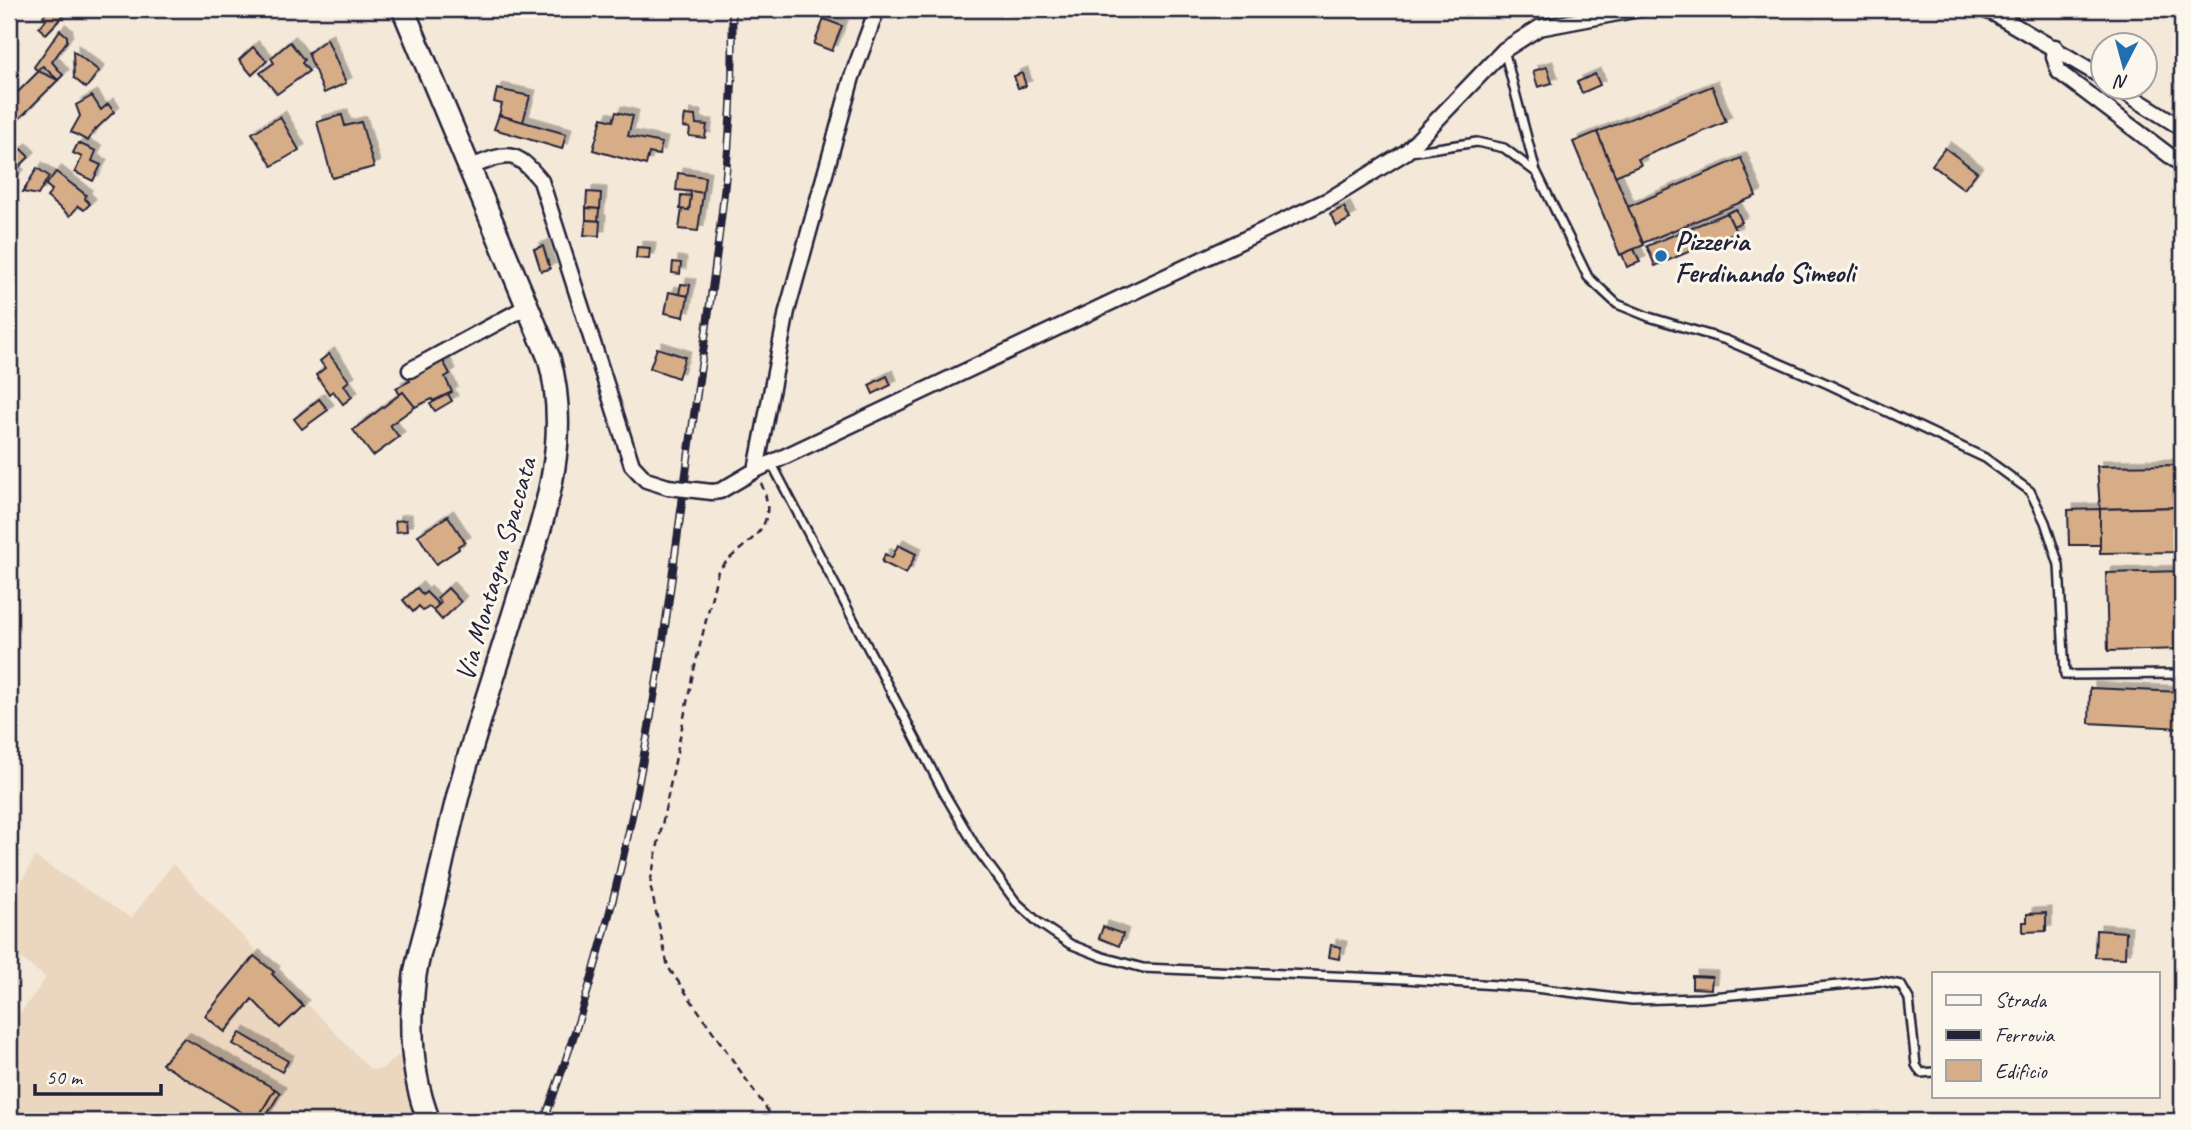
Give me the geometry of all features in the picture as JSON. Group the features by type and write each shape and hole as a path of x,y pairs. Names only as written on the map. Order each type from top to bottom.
{"main road":[{"name":"Via Montagna Spaccata","path":"403,9 528,306 555,382 559,414 559,441 540,532 466,765 415,974 412,1037 416,1076 429,1121"}],"street":[{"path":"756,470 787,311 852,76 877,9"},
{"path":"471,167 495,157 515,157 525,161 541,181 632,465 646,480 668,487 720,491 756,470 1330,199 1406,152 1504,50 1539,28 1639,9"},
{"path":"1981,9 1993,13 2090,69"},
{"path":"2054,47 2059,72 2182,165"},
{"path":"2140,102 2182,128"},
{"path":"410,370 528,306"}],"lane":[{"path":"1504,50 1536,173 1588,277 1617,304 1649,317 1726,340 1828,384 1985,458 2031,491 2045,522 2059,565 2065,675 2182,674"},
{"path":"1406,152 1477,142 1504,148 1536,173"},
{"path":"772,464 938,782 977,849 1016,902 1039,923 1070,944 1143,968 1514,986 1632,1000 1701,998 1881,981 1900,985 1909,999 1916,1065 1921,1073 1932,1072"}],"path":[{"path":"756,470 768,508 764,526 752,542 729,558 718,571 692,678 650,884 668,967 775,1121"}],"shaded area":[{"path":"35,857 131,918 173,864 370,1069 380,1070 403,1052 419,1121 9,1121 9,1029 46,978 9,949 9,880 19,886"}],"building":[{"path":"50,9 63,16 46,34 39,28 46,20 43,16"},
{"path":"824,19 842,26 832,51 814,44"},
{"path":"60,30 67,36 67,41 52,62 63,75 58,80 43,66 36,70 34,67"},
{"path":"327,39 346,83 324,93 308,53"},
{"path":"290,42 309,71 277,94 260,73 274,63 271,58"},
{"path":"253,47 267,61 252,75 239,60"},
{"path":"73,51 99,71 86,88 74,78"},
{"path":"1547,67 1552,83 1538,87 1533,71"},
{"path":"36,70 58,80 17,121 9,113 9,101 38,72"},
{"path":"1022,73 1026,86 1018,88 1014,76"},
{"path":"1595,74 1600,85 1582,93 1577,82"},
{"path":"1712,86 1726,122 1638,159 1641,165 1615,176 1597,132"},
{"path":"497,89 530,96 523,122 499,115 502,104 494,102"},
{"path":"92,96 101,110 108,104 114,112 94,131 88,141 71,132 80,116 76,105"},
{"path":"616,112 633,116 628,136 662,143 659,155 649,153 646,165 593,150 602,118 613,121"},
{"path":"342,115 345,126 361,122 374,167 332,178 317,122"},
{"path":"499,115 566,134 562,149 494,129"},
{"path":"685,115 695,116 696,124 707,125 705,138 689,136 690,128 683,127"},
{"path":"280,117 299,150 272,166 252,133"},
{"path":"1597,132 1644,245 1620,255 1573,142"},
{"path":"78,143 96,151 92,161 101,165 93,181 75,172 82,157 73,153"},
{"path":"1945,148 1977,172 1964,189 1932,165"},
{"path":"21,149 29,157 14,172 18,175 9,184 9,161"},
{"path":"1741,158 1756,196 1643,243 1628,207"},
{"path":"37,168 49,176 38,195 23,192"},
{"path":"56,172 86,195 85,199 90,204 84,210 78,206 70,216 47,197 52,190 46,185"},
{"path":"678,173 705,177 703,193 676,190"},
{"path":"691,191 703,193 698,231 679,229 682,209 689,210"},
{"path":"587,192 601,193 600,209 586,208"},
{"path":"681,195 691,196 689,210 680,209"},
{"path":"1344,207 1350,219 1337,226 1330,214"},
{"path":"586,208 599,209 598,221 586,220"},
{"path":"1736,209 1742,222 1733,226 1727,213"},
{"path":"1727,213 1736,232 1655,266 1647,246"},
{"path":"586,220 600,221 599,236 584,235"},
{"path":"543,246 550,269 541,271 534,249"},
{"path":"637,247 650,248 649,259 636,258"},
{"path":"1634,249 1640,262 1627,267 1622,254"},
{"path":"673,262 681,263 680,274 672,273"},
{"path":"681,284 690,285 688,296 679,294"},
{"path":"669,292 688,296 684,317 665,313"},
{"path":"657,348 685,357 678,378 650,368"},
{"path":"329,354 349,381 344,385 352,397 343,404 333,391 329,394 316,375 325,368 320,361"},
{"path":"443,361 450,374 445,377 452,392 415,407 403,392 400,395 396,388 410,381 408,378"},
{"path":"887,376 891,385 873,394 869,385"},
{"path":"403,392 415,407 390,425 399,437 373,456 353,430"},
{"path":"448,394 452,401 435,411 430,404"},
{"path":"319,399 328,410 302,429 294,419"},
{"path":"2182,465 2182,507 2100,509 2097,466"},
{"path":"2182,507 2182,552 2100,553 2100,509"},
{"path":"2100,509 2100,545 2069,545 2068,510"},
{"path":"448,516 465,542 436,564 418,535"},
{"path":"406,520 407,531 396,532 395,521"},
{"path":"898,545 916,554 906,574 882,562 885,554 892,558"},
{"path":"2182,571 2182,649 2108,651 2106,573"},
{"path":"417,588 423,595 426,592 439,605 433,610 429,607 423,611 419,606 413,612 403,600"},
{"path":"448,588 461,602 442,620 433,610 441,603 437,598"},
{"path":"2090,688 2182,692 2182,728 2089,723"},
{"path":"2046,913 2046,931 2023,932 2023,922 2027,922 2027,914"},
{"path":"1103,927 1123,934 1119,946 1099,938"},
{"path":"2096,930 2126,932 2125,958 2095,957"},
{"path":"1331,945 1341,947 1339,959 1329,957"},
{"path":"254,956 274,972 272,974 303,1006 280,1028 252,999 225,1032 205,1016"},
{"path":"1692,976 1712,977 1711,989 1692,988"},
{"path":"240,1033 288,1061 282,1072 233,1044"},
{"path":"184,1038 275,1089 256,1121 162,1064"},
{"path":"275,1089 280,1093 263,1121 256,1121"}],"railway":[{"path":"544,1121 601,945 623,856 650,722 722,216 731,112 732,9"}],"place":[{"name":"Pizzeria Ferdinando Simeoli","path":"1661,256"}]}
